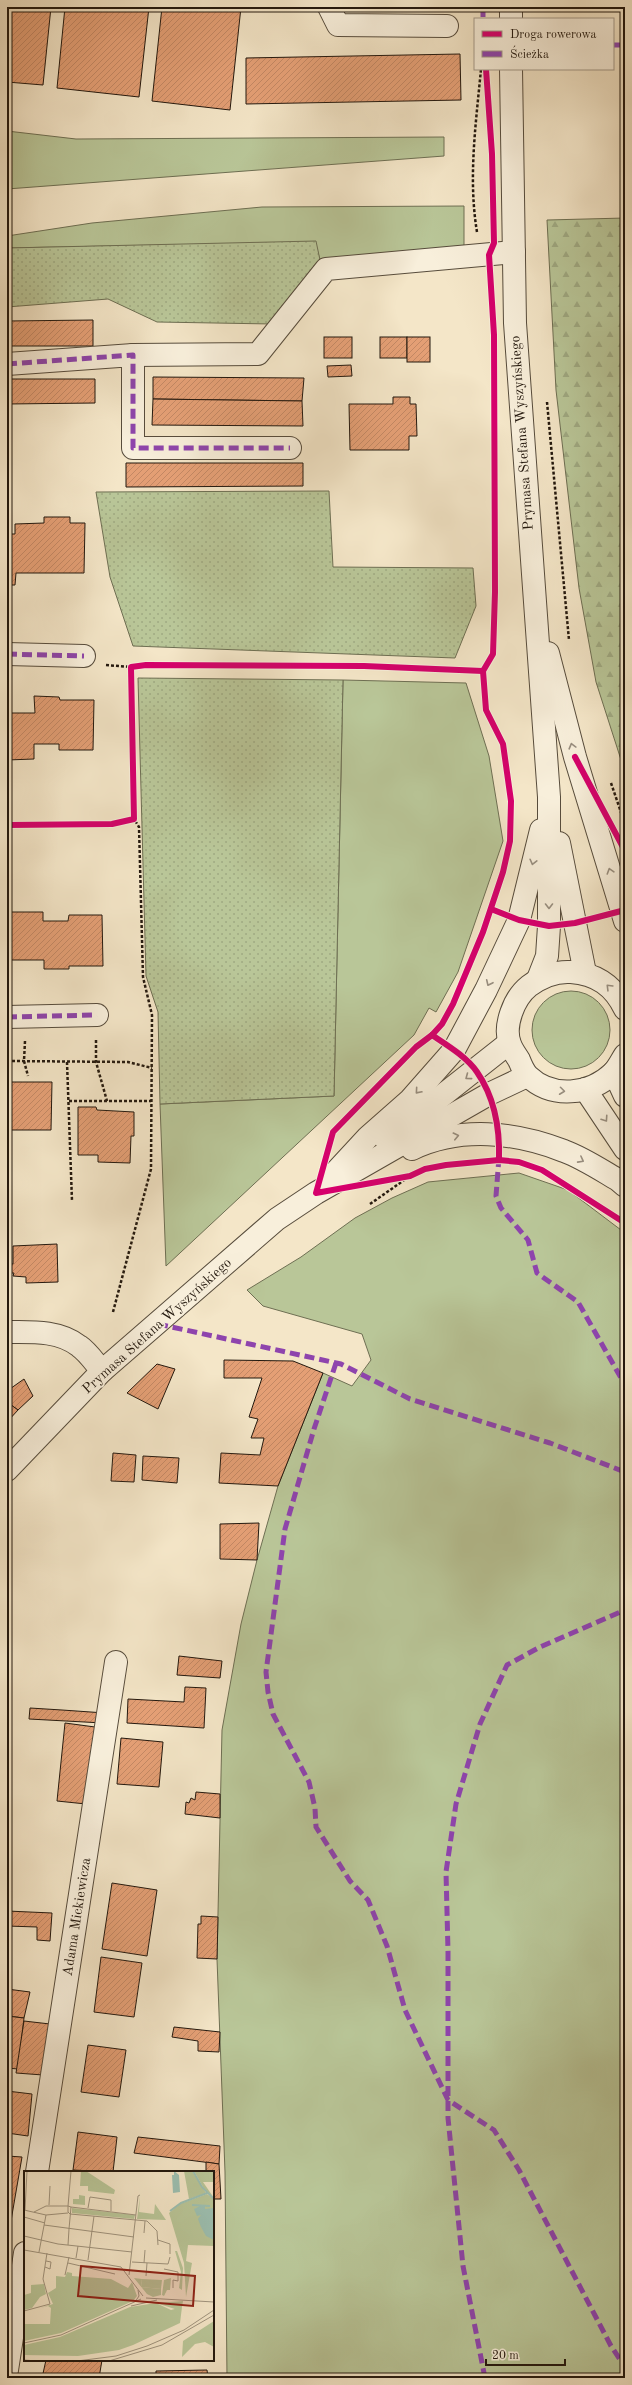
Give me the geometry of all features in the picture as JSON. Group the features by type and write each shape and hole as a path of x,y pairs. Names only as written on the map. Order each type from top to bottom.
{"street":[{"path":"329,7 338,25 447,26"},
{"path":"511,7 511,18"},
{"name":"Prymasa Stefana Wyszyńskiego","path":"511,70 515,323 549,797 549,934 547,956 538,979"},
{"path":"7,364 133,355 258,354 326,269 489,256 514,252"},
{"path":"133,355 133,448 290,448"},
{"path":"535,606 575,757 625,921"},
{"path":"7,654 84,656"},
{"path":"316,1193 368,1137 410,1100 454,1050 519,920 549,797"},
{"name":"Prymasa Stefana Wyszyńskiego","path":"549,797 585,973"},
{"path":"620,1064 596,1086 574,1092 549,1089 527,1076 509,1043 508,1025 514,1006 524,991 538,979 562,971 585,973 604,982 618,996 625,1009"},
{"path":"16,1016 97,1016"},
{"name":"Prymasa Stefana Wyszyńskiego","path":"7,1470 102,1371 277,1219 316,1193 476,1071 509,1043"},
{"path":"620,1064 625,1096"},
{"name":"Prymasa Stefana Wyszyńskiego","path":"316,1193 489,1094 527,1076"},
{"path":"585,1089 625,1149"},
{"path":"316,1193 423,1144 461,1134 519,1136 565,1151 618,1180 625,1186"},
{"path":"7,1332 44,1333 62,1336 80,1346 102,1371"},
{"name":"Adama Mickiewicza","path":"37,2171 116,1662"},
{"path":"7,2370 24,2260"}],"path":[{"path":"481,70 473,153 472,205 480,246 489,256"},
{"path":"486,70 487,83"},
{"path":"547,401 571,645"},
{"path":"610,781 625,824"},
{"path":"113,1312 151,1169 152,1015 143,977 139,827 134,819"},
{"path":"16,1016 28,1076"},
{"path":"97,1016 96,1062 107,1101"},
{"path":"7,1061 128,1062 152,1068"},
{"path":"68,1062 72,1201"},
{"path":"69,1102 151,1101"},
{"path":"394,1179 410,1176"},
{"path":"370,1204 410,1176"}],"green space":[{"path":"7,131 76,139 444,137 444,156 7,189"},
{"path":"464,206 464,248 320,260 315,242 7,248 7,236 92,223 262,207"},
{"path":"625,218 625,762 623,766 596,682 579,588 556,390 547,220"},
{"path":"316,241 320,260 272,324 157,322 108,299 7,307 7,248"},
{"path":"329,491 333,567 473,568 476,606 455,658 133,646 110,577 96,492"},
{"path":"138,678 343,680 334,1096 160,1104 158,1012 146,976"},
{"path":"343,680 466,683 489,756 503,841 458,972 436,1012 429,1008 414,1035 166,1266 160,1104 334,1096"},
{"path":"571,991 586,994 593,998 603,1008 607,1015 610,1030 607,1045 603,1052 593,1062 586,1066 571,1069 556,1066 549,1062 539,1052 535,1045 532,1030 535,1015 539,1008 549,998 556,994"},
{"path":"519,1173 568,1190 625,1233 625,2378 227,2378 225,2172 217,1959 222,1730 241,1624 257,1560 278,1486 323,1373 352,1386 371,1360 362,1334 263,1306 247,1290 301,1257 355,1218 392,1198 428,1182"}],"building":[{"path":"10,7 51,7 43,85 7,82 7,33"},
{"path":"65,7 149,7 139,97 57,88"},
{"path":"162,7 241,7 230,110 152,101"},
{"path":"460,54 461,100 246,104 246,58"},
{"path":"93,320 93,346 7,346 7,321"},
{"path":"324,337 352,337 352,358 324,358"},
{"path":"380,337 407,337 407,358 380,358"},
{"path":"407,337 430,337 430,362 407,362"},
{"path":"351,365 352,376 328,377 327,366"},
{"path":"153,377 304,378 302,401 153,399"},
{"path":"7,379 95,379 95,403 7,404"},
{"path":"393,397 410,397 410,404 416,404 417,436 409,436 409,450 350,450 349,404 393,404"},
{"path":"153,399 302,401 303,426 152,425"},
{"path":"126,463 303,463 303,486 126,487"},
{"path":"44,517 70,517 70,523 85,523 84,573 16,573 15,585 7,585 7,534 15,534 15,524 44,523"},
{"path":"34,696 59,697 60,700 94,700 93,750 59,750 59,744 34,744 34,759 7,760 7,713 35,713"},
{"path":"7,912 43,912 43,921 68,921 69,915 102,915 103,966 69,966 69,969 44,969 44,960 7,960"},
{"path":"7,1082 52,1082 51,1130 7,1130"},
{"path":"78,1107 96,1107 97,1110 134,1112 134,1136 131,1136 130,1163 98,1162 98,1155 78,1155"},
{"path":"57,1244 58,1282 26,1283 26,1277 13,1276 14,1273 7,1273 7,1260 9,1260 10,1264 13,1264 13,1246"},
{"path":"224,1360 293,1361 323,1373 278,1486 219,1483 221,1453 260,1455 264,1438 251,1438 258,1419 249,1417 262,1378 224,1378"},
{"path":"157,1364 175,1369 158,1409 127,1393"},
{"path":"24,1379 33,1396 18,1410 7,1402 7,1391"},
{"path":"7,1402 18,1410 7,1422"},
{"path":"113,1453 136,1455 134,1482 111,1481"},
{"path":"143,1456 179,1458 177,1483 142,1480"},
{"path":"259,1523 257,1560 220,1559 220,1524"},
{"path":"179,1656 222,1661 220,1678 177,1675"},
{"path":"185,1687 206,1688 204,1728 127,1723 128,1699 184,1702"},
{"path":"30,1708 105,1713 103,1723 29,1719"},
{"path":"65,1723 95,1727 86,1804 57,1801"},
{"path":"121,1738 163,1742 159,1787 117,1784"},
{"path":"196,1792 220,1794 220,1818 185,1814 186,1802 189,1803 191,1798 195,1800"},
{"path":"112,1883 157,1890 147,1956 102,1949"},
{"path":"7,1911 52,1913 50,1941 37,1940 37,1927 7,1926"},
{"path":"201,1916 218,1917 217,1959 197,1958 198,1924 201,1924"},
{"path":"101,1957 142,1963 134,2017 94,2012"},
{"path":"7,1989 30,1992 24,2018 7,2016"},
{"path":"7,2016 24,2018 18,2069 7,2068"},
{"path":"24,2021 50,2024 43,2075 16,2073"},
{"path":"174,2027 220,2032 219,2052 198,2051 198,2041 172,2037"},
{"path":"88,2045 126,2050 119,2097 81,2092"},
{"path":"7,2091 32,2094 28,2136 7,2133"},
{"path":"78,2132 117,2137 113,2171 73,2170"},
{"path":"138,2137 220,2146 219,2164 134,2153"},
{"path":"7,2156 22,2157 12,2215 7,2214"},
{"path":"206,2162 219,2164 221,2199 214,2199 214,2171 206,2171"},
{"path":"7,2214 12,2215 8,2241 7,2241"},
{"path":"46,2361 102,2361 99,2378 42,2378"},
{"path":"207,2370 208,2378 156,2378 156,2371"}],"marked path":[{"path":"483,7 483,18"},
{"path":"614,45 625,45"},
{"path":"7,364 133,355 133,448 290,448"},
{"path":"7,654 84,656"},
{"path":"7,1017 97,1015"},
{"path":"499,1157 496,1196 501,1208 528,1240 537,1273 578,1302 625,1385"},
{"path":"158,1324 341,1364 410,1399 550,1443 625,1472"},
{"path":"336,1363 314,1429 285,1529 266,1672 268,1692 273,1714 309,1782 315,1808 316,1827 350,1881 368,1900 387,1946 405,2010 448,2100 494,2130 519,2170 611,2346 625,2367"},
{"path":"485,2378 463,2266 448,2118 448,1951 446,1872 456,1804 480,1724 507,1665 540,1647 625,1610"}],"cycle path":[{"path":"486,70 492,154 494,243 489,255 494,335 495,592 493,654 483,671 486,710 503,744 511,801 510,841 503,872 483,932 453,1004 442,1024 432,1035 416,1047 333,1132 316,1193 410,1176 425,1169 446,1165 499,1160 519,1162 542,1170 625,1223"},
{"path":"7,825 112,824 134,819 131,667 146,665 364,666 483,671"},
{"path":"575,757 625,851"},
{"path":"491,909 519,920 549,926 575,923 625,910"},
{"path":"432,1035 468,1061 483,1082 495,1114 499,1137 499,1160"}]}
